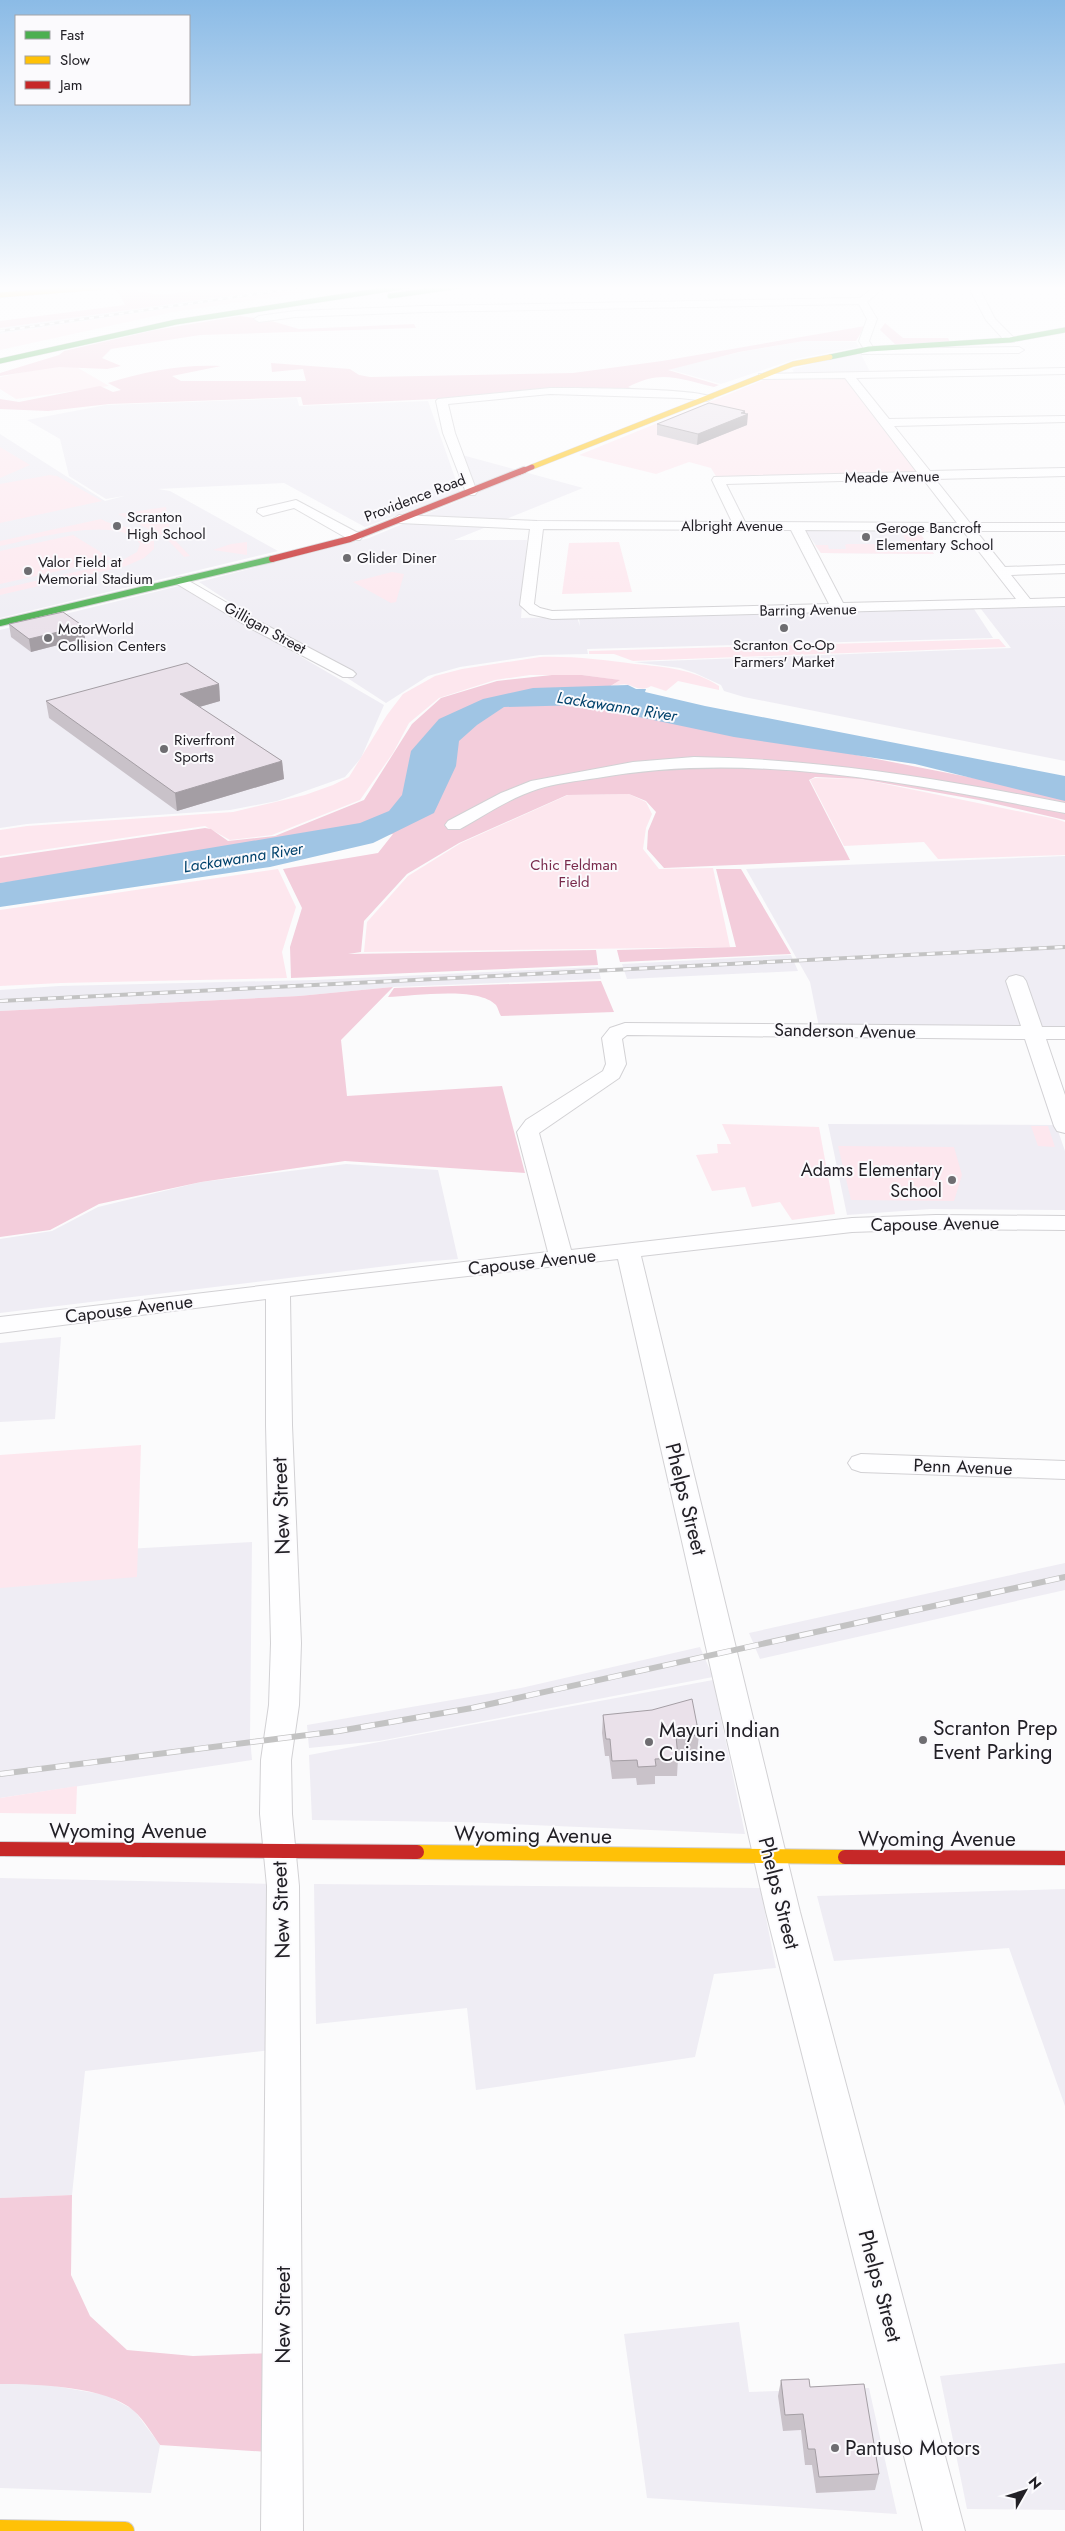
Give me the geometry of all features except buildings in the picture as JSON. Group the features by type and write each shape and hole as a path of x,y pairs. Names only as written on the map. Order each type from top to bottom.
{"main road":[{"name":"Providence Road","path":"0,623 308,551 355,537 692,404"},
{"name":"Wyoming Avenue","path":"0,1849 280,1849 770,1858 1065,1858"},
{"path":"0,2529 125,2531"}],"street":[{"path":"443,404 449,433 471,492"},
{"path":"871,404 1027,604"},
{"path":"886,423 1065,419"},
{"name":"Meade Avenue","path":"740,525 718,480 1065,472"},
{"path":"263,512 296,504 355,537"},
{"name":"Albright Avenue","path":"399,519 537,526 1065,527"},
{"name":"Barring Avenue","path":"537,526 527,605 535,611 552,615 1065,602"},
{"path":"796,526 839,609"},
{"path":"1001,571 1065,568"},
{"name":"Gilligan Street","path":"182,581 257,626 348,674"},
{"path":"454,825 526,788 602,770 669,762 764,764 887,774 1065,808"},
{"path":"1016,981 1065,1126"},
{"name":"Sanderson Avenue","path":"562,1259 528,1132 534,1125 612,1074 616,1064 612,1038 617,1032 625,1029 1065,1033"},
{"name":"Capouse Avenue","path":"0,1325 278,1290 628,1252 852,1225 904,1222 1065,1223"},
{"name":"Phelps Street","path":"628,1252 655,1359 663,1406 770,1858 944,2531"},
{"name":"New Street","path":"278,1290 279,1425 286,1643 284,1706 276,1760 276,1814 283,1886 282,2531"},
{"name":"Penn Avenue","path":"862,1463 1065,1470"}],"shaded area":[{"path":"0,404 108,404 48,411 0,409"},
{"path":"299,404 299,406 429,404 460,492 365,527 284,483 158,489 170,491 278,551 0,618 0,434 105,501 124,496 106,499 69,476 60,439 27,420 106,405"},
{"path":"462,455 583,488 454,540 527,540 521,618 577,617 580,626 579,619 974,609 993,638 587,649 588,654 540,655 460,667 428,676 386,703 199,582 369,538 475,494"},
{"name":"Geroge Bancroft Elementary School","path":"804,528 917,529 934,554 821,553"},
{"path":"179,586 384,705 361,758 345,777 277,801 230,810 27,824 0,828 0,630"},
{"path":"1065,605 1065,761 744,697 724,691 721,685 680,668 634,662 1011,648 981,609"},
{"path":"552,675 582,675 620,680 609,687 841,752 1065,796 1065,820 979,800 861,779 815,777 809,780 850,860 664,868 647,849 648,831 656,812 646,801 629,794 567,795 459,843 407,874 364,921 361,952 348,954 596,950 598,965 291,978 290,947 302,908 283,869 378,853 393,834 0,883 0,858 205,828 211,829 228,841 275,836 364,800 412,724 441,698 497,681"},
{"path":"1065,856 1065,1029 819,1027 810,982 746,869"},
{"path":"716,869 741,869 791,954 620,962 617,950 736,947"},
{"path":"791,955 798,971 627,979 622,964"},
{"path":"598,967 601,979 393,987 299,996 0,1011 0,990 59,986 314,980"},
{"path":"601,981 614,1012 501,1016 496,1005 487,999 475,996 428,994 388,997 394,988"},
{"path":"393,987 341,1040 347,1096 502,1086 525,1173 345,1161 201,1182 99,1204 50,1230 0,1237 0,1011 299,996"},
{"name":"Adams Elementary School","path":"828,1124 1056,1125 1065,1151 1065,1210 930,1209 847,1215"},
{"path":"346,1164 438,1170 458,1259 0,1313 0,1239 52,1231 98,1207 201,1182"},
{"path":"61,1337 55,1419 0,1422 0,1343"},
{"path":"252,1542 250,1738 252,1760 0,1798 0,1556"},
{"path":"1065,1563 1065,1590 760,1659 749,1633"},
{"path":"700,1647 713,1677 379,1741 309,1748 307,1725 521,1688"},
{"path":"713,1680 745,1834 461,1822 312,1820 309,1755"},
{"path":"0,1878 274,1884 271,2050 85,2071 72,2195 0,2198"},
{"path":"314,1884 760,1888 776,1968 714,1974 695,2057 476,2090 467,2008 316,2024"},
{"path":"1065,1889 1065,2106 1009,1948 834,1961 817,1896"},
{"path":"72,2195 71,2275 90,2316 127,2350 193,2356 271,2353 269,2452 160,2445 134,2411 107,2396 70,2388 0,2384 0,2198"},
{"path":"739,2322 749,2392 869,2388 897,2514 647,2498 624,2334"},
{"path":"1065,2363 1065,2510 967,2509 940,2376"},
{"path":"0,2383 43,2384 106,2395 134,2410 160,2445 151,2493 0,2488"}],"green space":[{"path":"704,404 865,404 919,473 717,478 711,468 689,462 656,474 579,455"},
{"path":"0,447 30,465 0,478"},
{"path":"50,475 57,476 102,501 0,523 0,484"},
{"path":"166,507 171,536 190,556 184,557 165,537 118,514"},
{"path":"101,519 136,529 148,535 154,540 154,549 144,558 126,566 0,595 0,589 119,562 137,552 140,544 130,535 114,530 95,529 74,531 0,546 0,541"},
{"path":"900,529 917,529 934,554 821,553 815,545 828,545 829,549 846,549 845,545 847,544 888,544 890,550 907,550 906,545 908,544"},
{"name":"Valor Field at Memorial Stadium","path":"73,535 112,559 0,584 0,551"},
{"path":"247,542 247,555 213,550 231,544"},
{"path":"619,542 632,592 562,594 569,543"},
{"path":"392,572 404,574 396,602 391,603 353,582"},
{"path":"999,639 1006,647 633,661 614,654 589,654 589,651"},
{"path":"540,657 588,659 668,668 689,672 709,680 719,686 719,690 678,681 666,691 651,686 644,689 626,684 610,687 619,680 582,675 530,675 495,680 439,698 409,723 393,753 360,800 272,835 230,840 205,826 0,856 0,830 27,826 233,812 305,795 333,785 349,777 387,715 403,694 435,676 462,669"},
{"path":"815,778 861,779 1056,819 1065,822 1065,855 938,859 924,842 844,846 810,780"},
{"name":"Chic Feldman Field","path":"629,794 646,802 652,814 646,828 643,849 659,869 713,868 730,947 364,952 367,922 408,876 461,843 568,795"},
{"path":"278,869 296,907 282,952 287,978 0,986 0,910"},
{"path":"722,1124 819,1127 835,1214 792,1220 780,1202 752,1207 745,1187 712,1191 696,1155 718,1153 717,1144 731,1144"},
{"path":"1031,1126 1048,1126 1055,1147 1038,1146"},
{"path":"838,1146 954,1147 962,1175 954,1201 851,1200"},
{"path":"141,1445 137,1577 0,1588 0,1455"},
{"path":"77,1786 76,1814 0,1813 0,1798"}],"water":[{"name":"Lackawanna River","path":"628,685 636,689 646,689 645,692 705,706 1065,776 1065,801 915,764 734,737 582,705 504,707 477,725 459,741 456,766 434,813 373,843 270,867 0,907 0,883 360,823 389,811 402,795 411,751 439,719 483,699 533,688"}],"railway":[{"path":"0,1001 1065,947"},
{"path":"0,1774 339,1731 472,1708 1065,1577"}],"traffic: fast":[{"path":"0,623 272,559"}],"traffic: slow":[{"path":"532,467 691,404"},
{"path":"417,1852 845,1857"},
{"path":"0,2529 125,2531"}],"traffic: jam":[{"path":"272,559 350,539 532,467"},
{"path":"0,1849 417,1852"},
{"path":"845,1857 1065,1858"}],"place":[{"name":"Scranton High School","path":"117,526"},
{"name":"Geroge Bancroft Elementary School","path":"866,537"},
{"name":"Glider Diner","path":"347,558"},
{"name":"Valor Field at Memorial Stadium","path":"28,571"},
{"name":"Scranton Co-Op Farmers' Market","path":"784,628"},
{"name":"MotorWorld Collision Centers","path":"48,638"},
{"name":"Riverfront Sports","path":"164,749"},
{"name":"Adams Elementary School","path":"952,1180"},
{"name":"Scranton Prep Event Parking","path":"923,1740"},
{"name":"Mayuri Indian Cuisine","path":"649,1742"},
{"name":"Pantuso Motors","path":"835,2448"}]}
